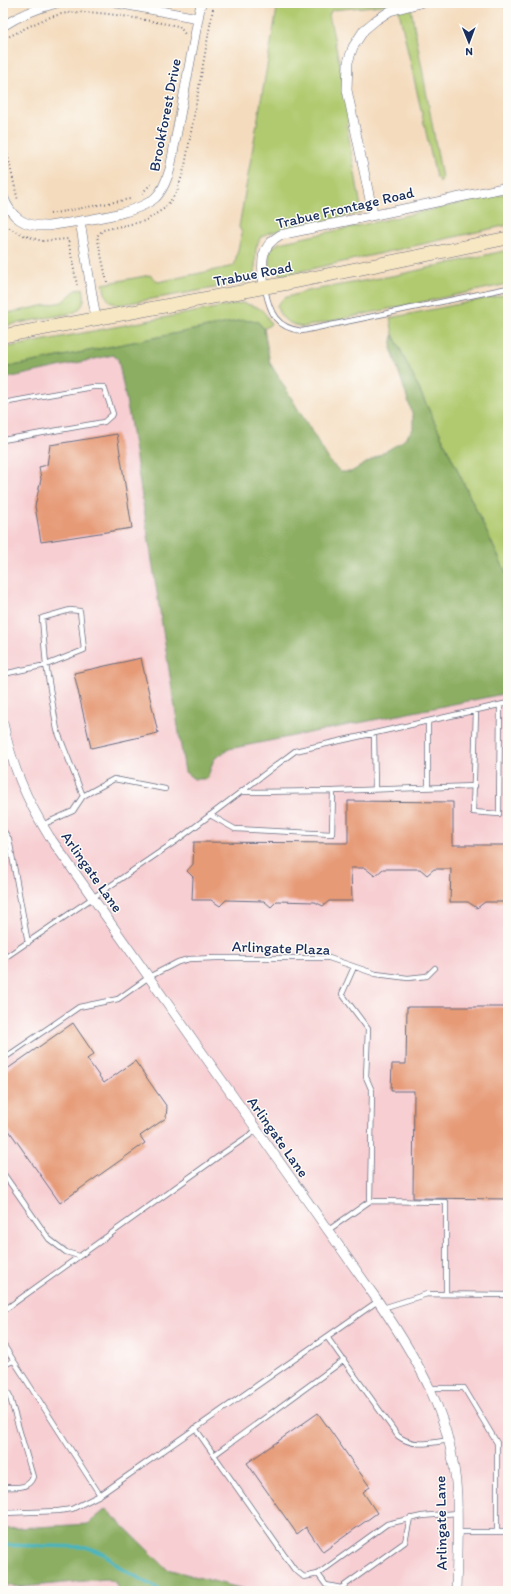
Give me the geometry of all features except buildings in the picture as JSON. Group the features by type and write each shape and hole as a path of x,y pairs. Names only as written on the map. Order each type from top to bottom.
{"main road":[{"name":"Trabue Road","path":"3,336 264,288 508,238"}],"street":[{"path":"3,26 11,20 38,8 57,3"},
{"path":"117,3 198,18"},
{"name":"Brookforest Drive","path":"3,196 11,212 18,219 38,227 80,221 137,209 156,198 167,180 170,169 201,3"},
{"path":"373,214 347,90 348,62 353,47 364,30 376,20 390,11 420,3"},
{"name":"Trabue Frontage Road","path":"264,288 262,262 268,243 287,233 508,187"},
{"path":"80,221 96,319"},
{"name":"Arlingate Lane","path":"3,724 8,748 18,779 42,826 380,1304 404,1339 431,1388 449,1440 454,1468 457,1513 456,1591"}],"lane":[{"name":"Trabue Frontage Road","path":"264,288 269,305 280,324 292,330 302,331 508,288"},
{"path":"3,403 92,387 104,387 113,414 104,422 3,440"},
{"path":"3,674 46,665 84,650 80,611 70,610 42,618 46,665 57,730 83,796"},
{"path":"3,959 176,841 295,751 508,703"},
{"path":"476,710 475,786 473,812 498,814 500,704"},
{"path":"428,721 428,787"},
{"path":"374,733 375,789"},
{"path":"42,826 73,811 83,796 114,779 165,789"},
{"path":"241,792 333,791 475,786"},
{"path":"210,815 235,829 332,834 333,791"},
{"path":"3,830 9,839 28,943"},
{"name":"Arlingate Plaza","path":"3,1059 70,1011 79,1007 118,999 149,977 178,962 204,958 328,958 376,974 408,978 427,976 435,968"},
{"path":"354,967 342,994 368,1029 366,1077 372,1091 370,1201"},
{"path":"3,1311 257,1130"},
{"path":"3,1173 49,1239 66,1252 80,1256"},
{"path":"327,1231 370,1201 446,1202 446,1294"},
{"path":"3,1513 72,1509 100,1495 327,1337 380,1304 426,1294 508,1295"},
{"path":"327,1337 398,1436 409,1442 420,1444 449,1440"},
{"path":"3,1344 100,1495"},
{"path":"214,1455 344,1360"},
{"path":"3,1365 14,1361"},
{"path":"431,1388 464,1388 497,1443 497,1532"},
{"path":"3,1390 9,1394 33,1477 31,1482 24,1487 3,1487"},
{"path":"195,1428 294,1569 304,1577 318,1574 387,1524 422,1516 457,1513"},
{"path":"318,1574 326,1585 341,1588 405,1542 410,1518"},
{"path":"457,1532 508,1532"}],"path":[{"path":"3,41 6,38 54,16 74,13 100,13 179,26 185,34"},
{"path":"3,136 18,203"},
{"path":"138,197 151,185 155,178"},
{"path":"43,216 130,198"},
{"path":"3,223 4,225 23,235 42,241 68,239 78,285"}],"shaded area":[{"path":"113,355 118,359 130,420 185,772 194,779 207,779 214,759 229,749 508,693 508,1591 251,1591 167,1569 106,1509 88,1524 3,1529 3,379"},
{"path":"106,1579 115,1582 119,1591 3,1591 3,1585 22,1587"}],"green space":[{"path":"278,3 410,3 442,178 440,182 436,177 398,7 393,4 332,10 329,15 351,117 347,127 362,213 268,233 260,238 256,248 255,270 252,280 243,283 118,305 111,302 107,298 103,284 150,275 158,282 234,266 242,233 239,227"},
{"path":"508,193 508,225 284,275 272,269 269,263 270,249 279,243"},
{"path":"508,250 508,284 303,327 289,323 282,317 278,310 277,305 284,298 307,291 397,275"},
{"path":"83,288 84,300 82,306 73,313 3,326 3,314 62,302 76,290"},
{"path":"508,294 508,577 393,334 390,318"},
{"path":"242,303 257,307 263,311 271,324 264,329 258,322 243,320 3,368 3,348"},
{"path":"243,320 258,322 264,329 270,363 331,463 341,472 351,472 403,441 413,429 413,416 391,348 393,334 508,577 508,693 229,749 214,759 207,779 194,779 185,772 130,420 118,359 113,355 3,379 3,368"},
{"path":"106,1509 167,1569 251,1591 119,1591 115,1582 106,1579 22,1587 3,1585 3,1529 88,1524"}],"waterway":[{"path":"3,1545 86,1547 104,1554 122,1569 162,1591"}]}
